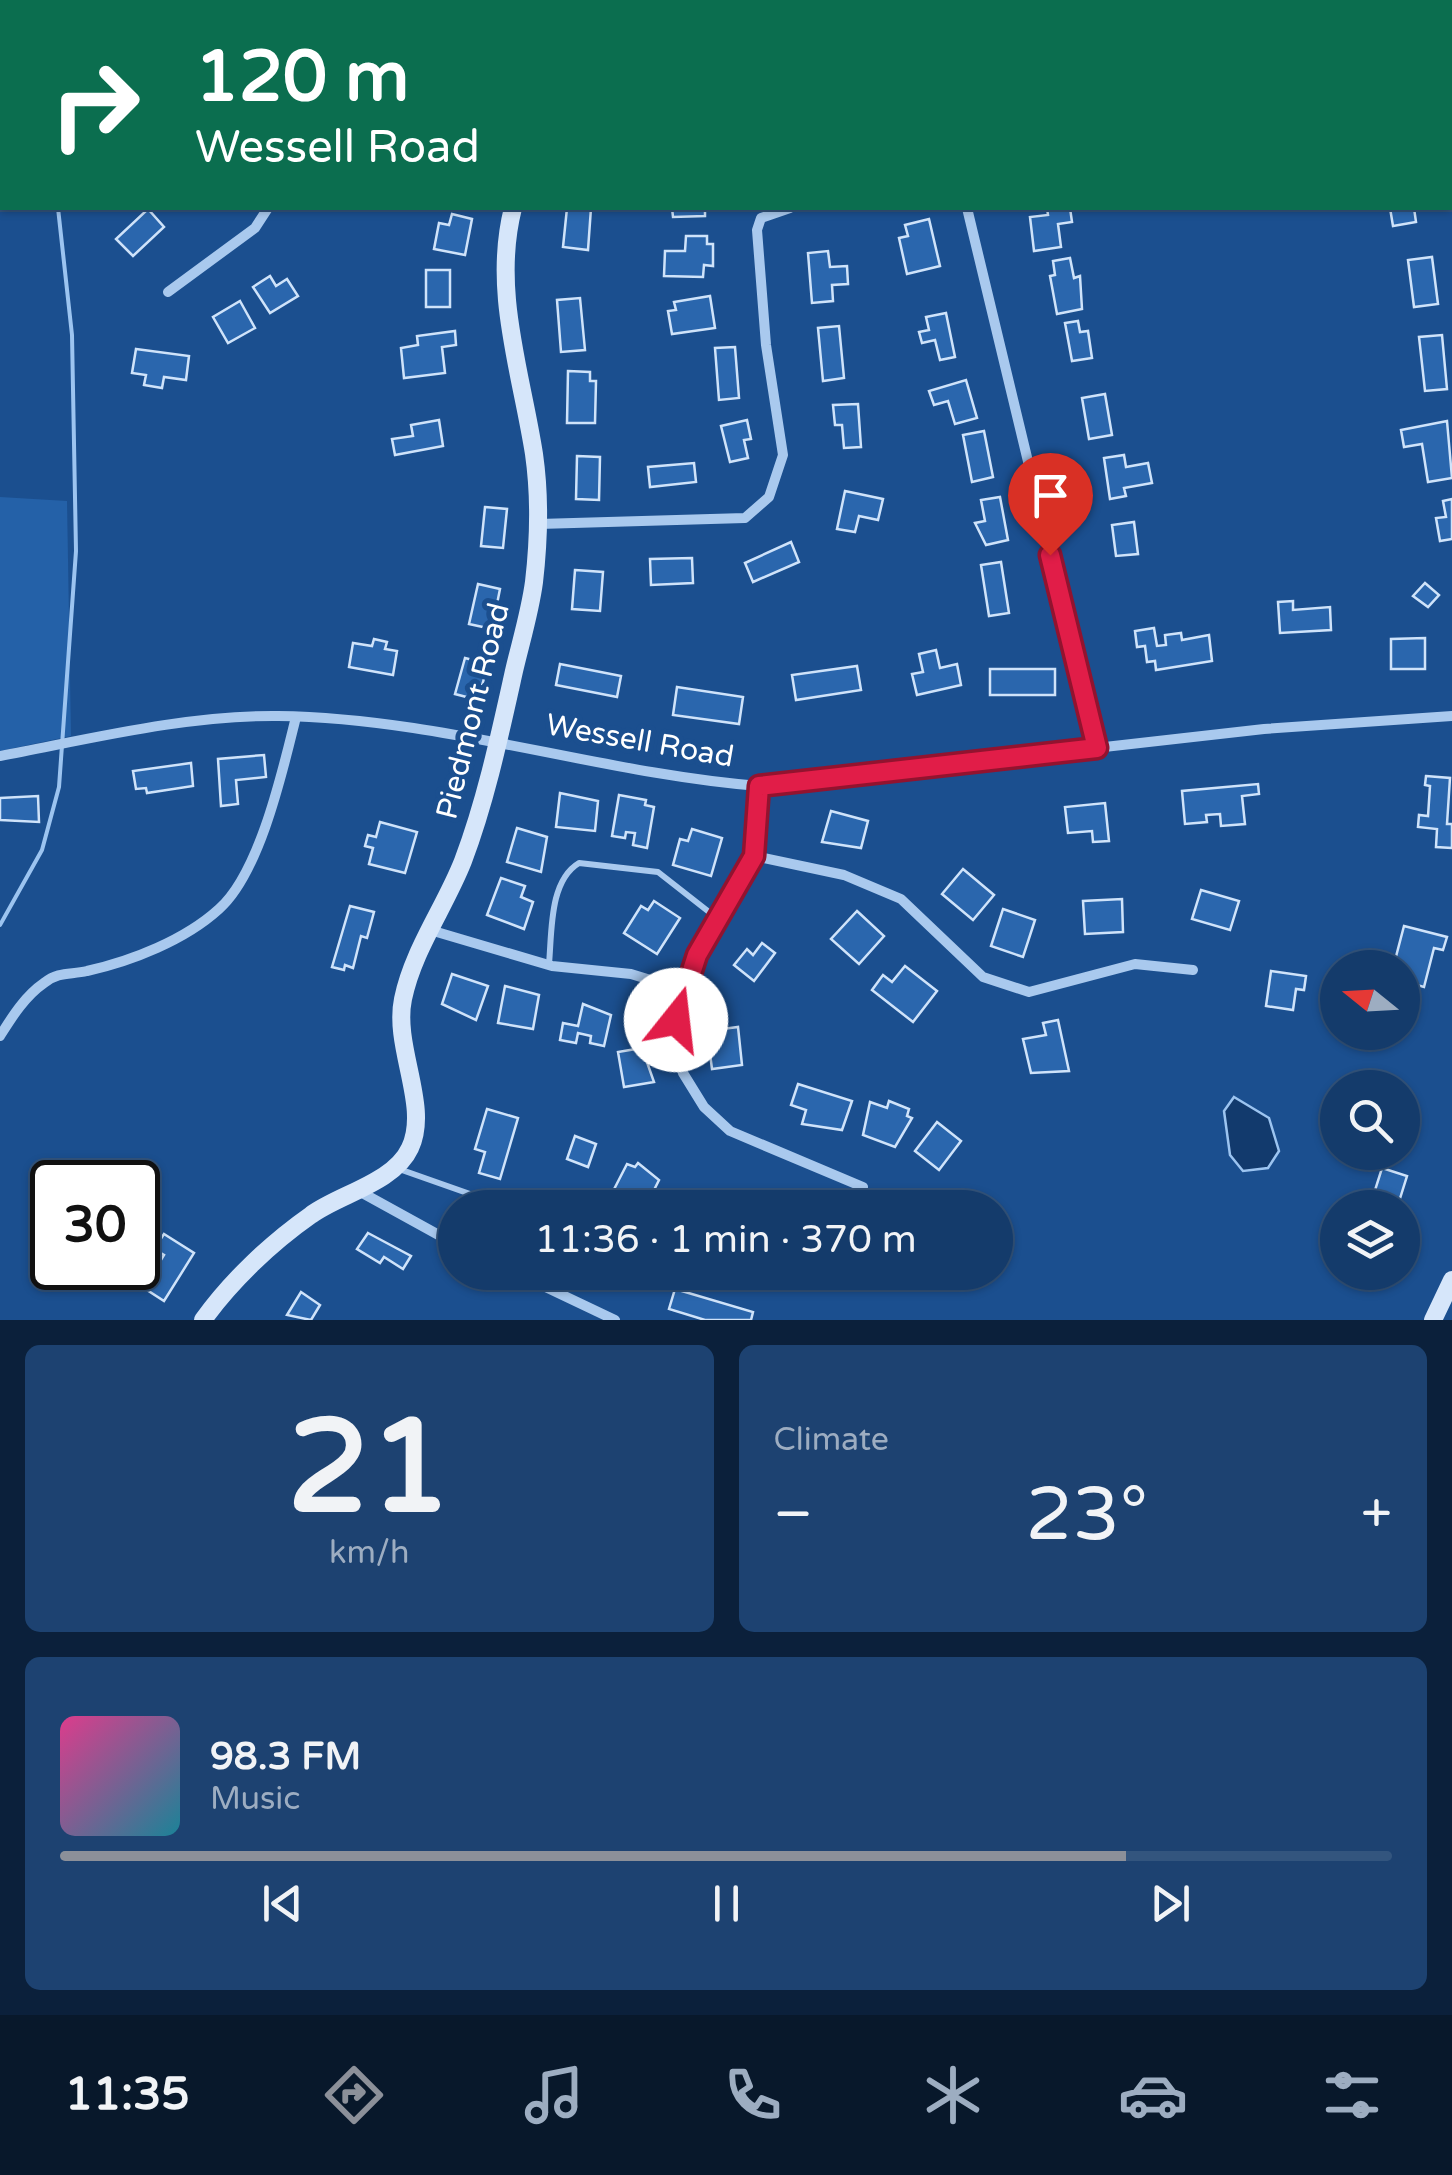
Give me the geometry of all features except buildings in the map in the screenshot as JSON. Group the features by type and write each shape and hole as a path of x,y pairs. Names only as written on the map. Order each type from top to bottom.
{"street":[{"path":"168,292 255,228 267,210"},
{"name":"Piedmont Road","path":"394,1167 411,1148 415,1104 398,1033 408,976 462,861 498,741 534,586 539,524 534,457 505,296 503,247 512,210"},
{"path":"539,524 745,518 769,497 783,455 764,329 757,230 766,214 782,210"},
{"path":"967,210 1097,748"},
{"name":"Wessell Road","path":"0,756 218,720 296,717 498,741 718,783 759,786 1284,727 1452,716"},
{"path":"0,1036 43,983 62,972 84,972 174,940 222,908 250,862 276,793 296,717"},
{"path":"759,786 754,856 683,990 672,1041 683,1073 704,1107 730,1131 784,1157 831,1169 863,1187"},
{"path":"754,856 844,874 900,900 984,977 1029,992 1135,964 1192,970"},
{"path":"430,930 548,965 630,974 683,990"},
{"path":"202,1320 217,1300 313,1213 394,1167"},
{"path":"358,1190 438,1235"},
{"path":"1433,1320 1452,1280"},
{"path":"552,1290 615,1320"}],"lane":[{"path":"548,965 560,884 568,869 580,862 658,872 718,918"},
{"path":"394,1167 459,1190"}],"shaded area":[{"path":"0,497 67,501 71,736 0,751"},
{"path":"1234,1097 1269,1118 1279,1151 1268,1168 1243,1171 1230,1155 1224,1111"}],"waterway":[{"path":"0,925 42,850 59,787 76,551 72,335 58,210"}],"route":[{"path":"676,1020 679,1000 697,955 754,856 759,786 796,785 1097,748 1050,555"}]}
